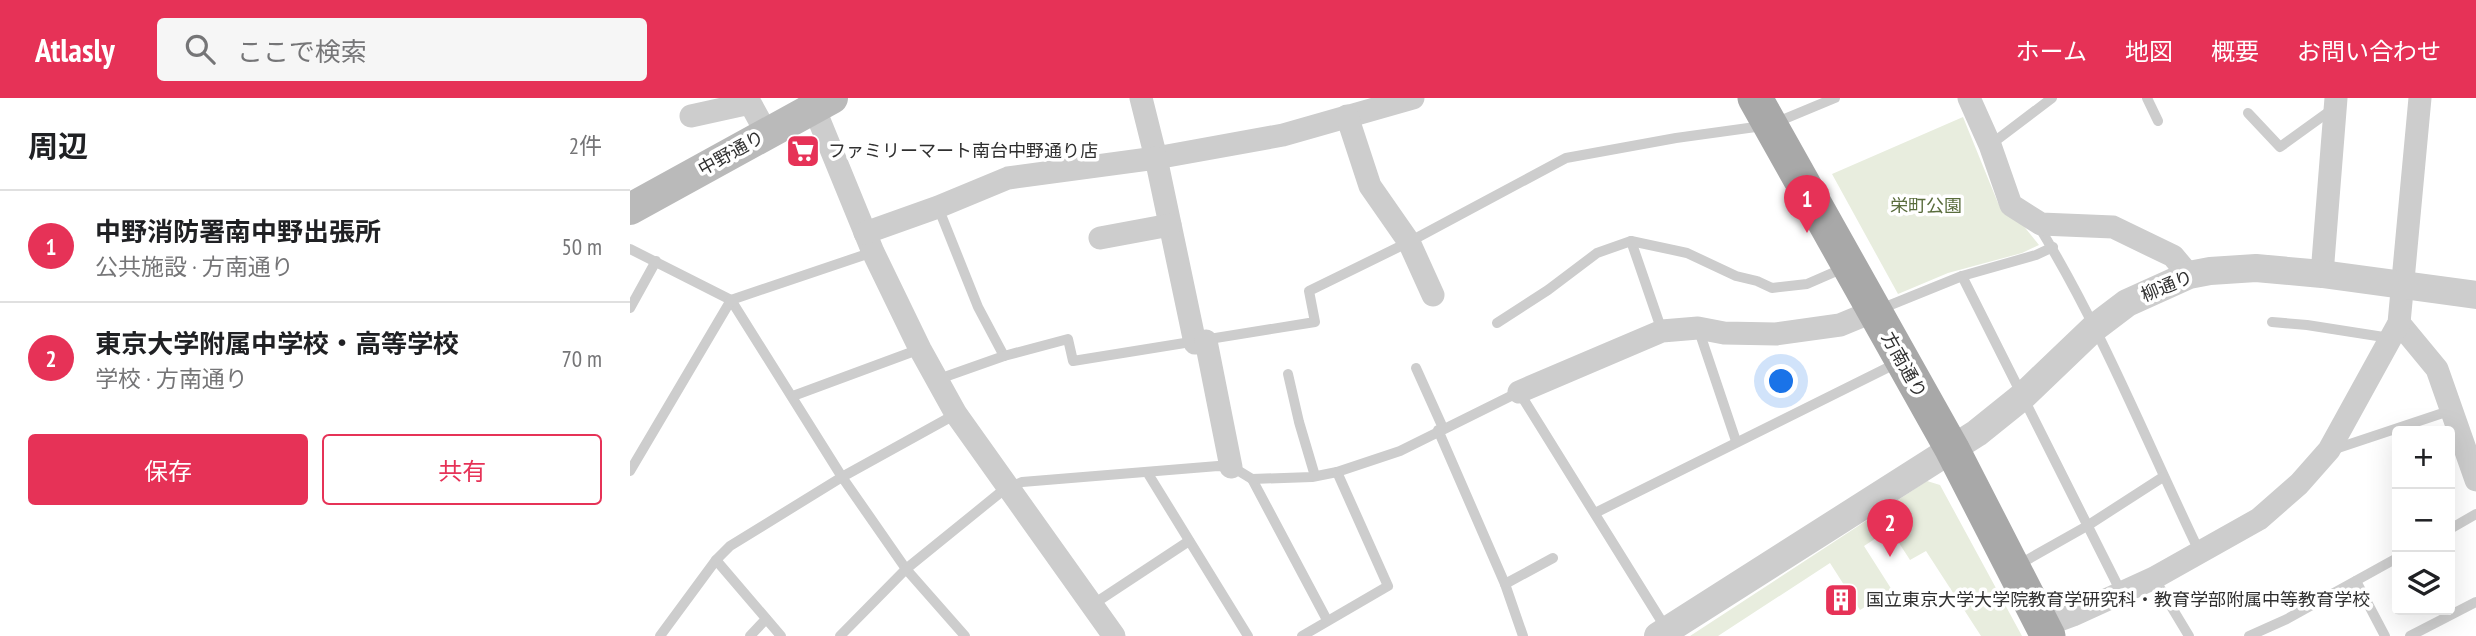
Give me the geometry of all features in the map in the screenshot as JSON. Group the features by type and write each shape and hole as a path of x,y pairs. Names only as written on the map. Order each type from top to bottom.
{"main road":[{"name":"中野通り","path":"630,208 767,134 819,101"},
{"name":"方南通り","path":"1762,112 1952,449 2046,631"}],"street":[{"path":"1141,98 1231,467"},
{"path":"869,242 938,207 1008,178 1156,158 1283,135 1413,98"},
{"path":"1969,98 1990,145 2011,205 2041,224 2113,228 2173,256 2189,275"},
{"path":"2046,631 2154,578 2259,519 2299,484 2329,450 2395,330 2420,98"},
{"path":"819,101 869,242 936,380 956,414 1114,636"},
{"path":"2322,274 2336,102"},
{"path":"691,116 750,103 767,134"},
{"path":"1347,116 1370,186 1409,242 1433,295"},
{"path":"1100,238 1170,225"},
{"name":"柳通り","path":"1662,633 1978,433 2024,396 2094,328 2127,303 2189,275 2256,268 2476,295"},
{"path":"1520,391 1662,331 1698,328 1724,333 1746,329 1776,334 1840,324 1874,311"},
{"path":"2395,330 2437,369 2452,411 2472,454 2476,480"}],"lane":[{"path":"936,380 1004,356 1068,339 1073,361 1315,322 1309,291 1409,242 1566,158 1676,138 1762,112 1835,98"},
{"path":"1990,145 2053,98"},
{"path":"2147,98 2158,121"},
{"path":"2248,113 2280,147 2336,102"},
{"path":"938,207 978,307 1004,356"},
{"path":"2041,224 2041,230 2053,247 2094,328 2200,552"},
{"path":"1631,241 1662,331"},
{"path":"1497,323 1548,290 1597,253 1631,241 1687,253 1746,282 1772,288 1808,284 1849,266"},
{"path":"630,471 731,300 869,242"},
{"path":"1874,311 1962,276 2036,255 2053,247"},
{"path":"630,249 731,300 842,477 906,569 965,636"},
{"path":"630,308 656,261"},
{"path":"1962,276 2122,594"},
{"path":"2272,322 2395,330"},
{"path":"1698,328 1736,441"},
{"path":"793,396 920,349"},
{"path":"1595,513 1901,360"},
{"path":"1416,368 1505,584 1523,636"},
{"path":"1288,374 1315,476"},
{"path":"1252,479 1315,476 1337,472 1400,451 1520,391 1595,513 1662,633"},
{"path":"2329,450 2452,411"},
{"path":"660,636 716,560 730,546 842,477 956,414"},
{"path":"840,636 906,569 1008,488 1022,482 1218,466 1231,467 1252,479 1327,621"},
{"path":"1147,472 1248,636"},
{"path":"1302,636 1388,586 1337,472"},
{"path":"2012,568 2087,526 2163,477"},
{"path":"2455,526 2476,514"},
{"path":"1091,605 1189,541"},
{"path":"1505,584 1553,558"},
{"path":"716,560 781,636"},
{"path":"2249,636 2287,619 2392,561"},
{"path":"2154,578 2189,636"},
{"path":"2356,581 2385,636"},
{"path":"2410,636 2476,602"},
{"path":"750,636 766,620"}],"green space":[{"name":"栄町公園","path":"1963,117 1998,203 2022,224 2039,245 2022,253 1948,273 1898,294 1832,174"},
{"path":"1927,481 1940,485 2022,636 1981,636 1926,551 1910,560 1890,529 1864,546 1892,590 1860,610 1830,563 1718,636 1690,636"}],"place":[{"name":"ファミリーマート南台中野通り店","path":"803,151"},
{"name":"中野消防署南中野出張所","path":"1807,233"},
{"name":"東京大学附属中学校・高等学校","path":"1890,557"},
{"name":"国立東京大学大学院教育学研究科・教育学部附属中等教育学校","path":"1841,600"}]}
